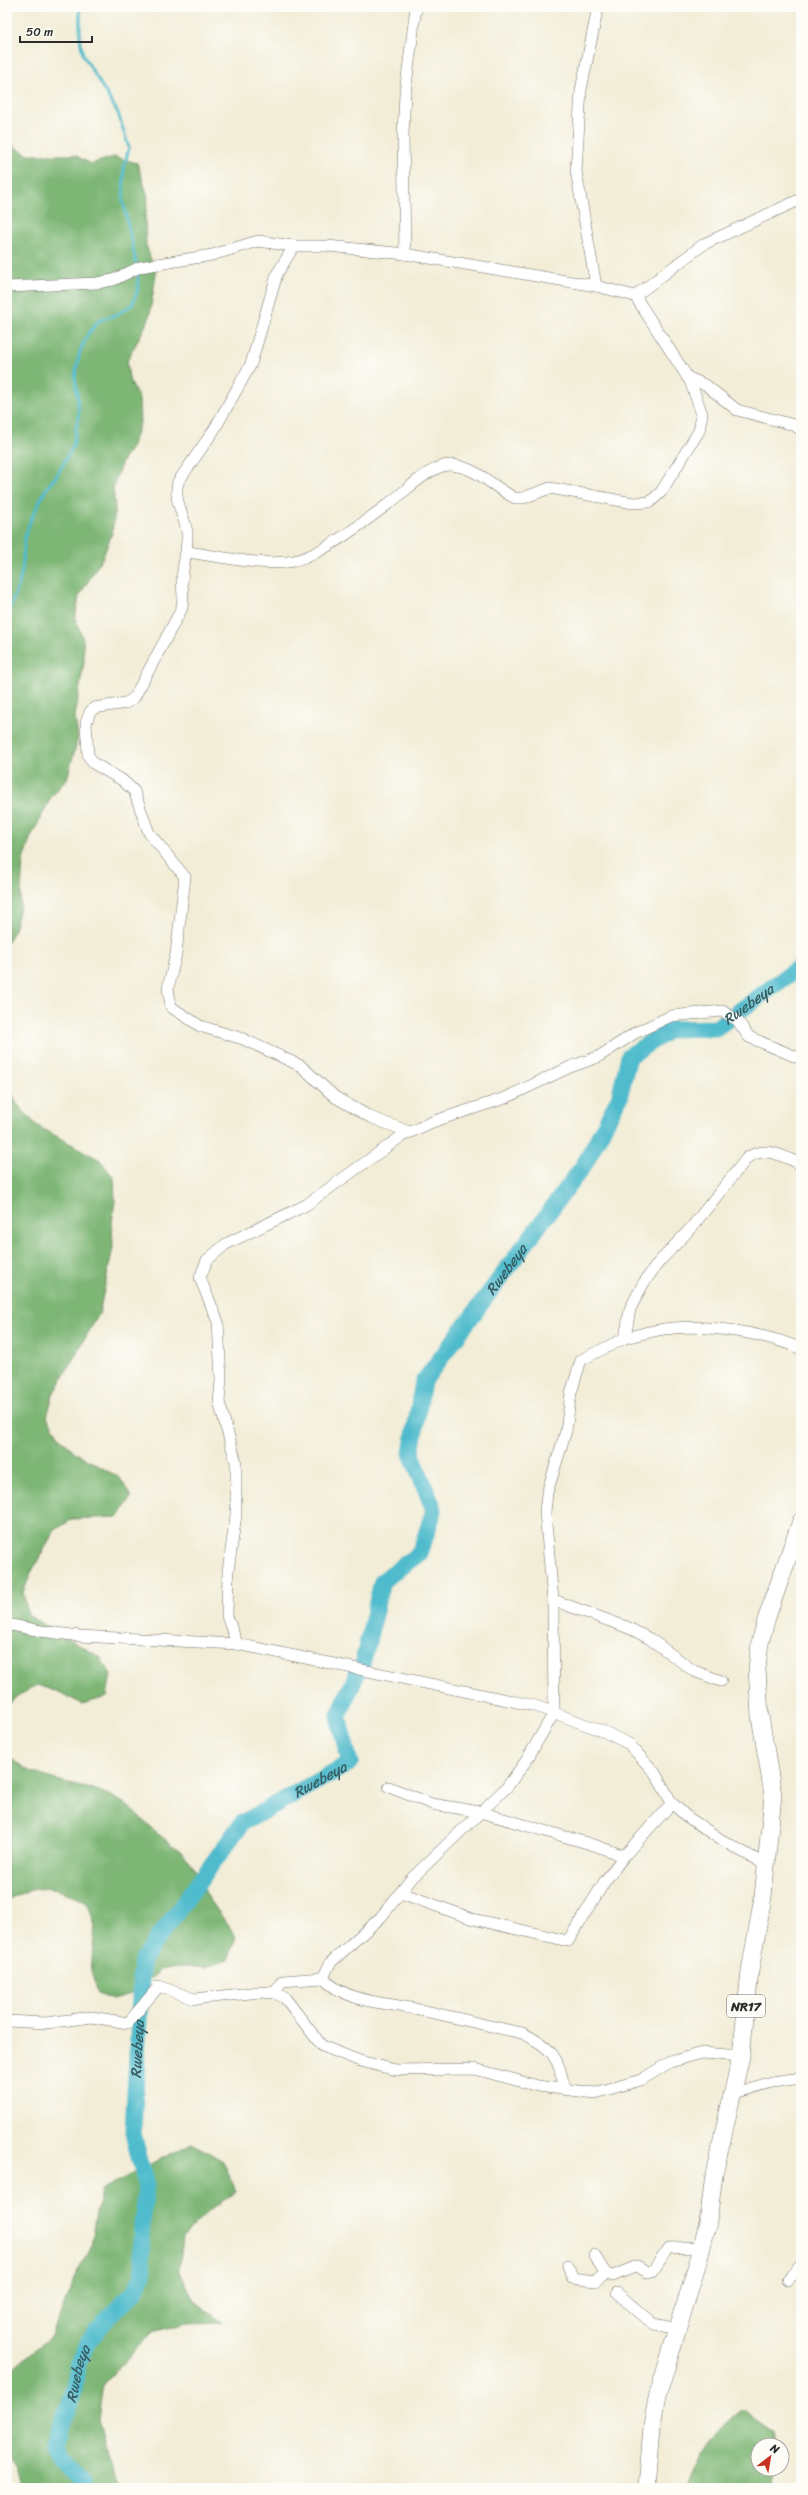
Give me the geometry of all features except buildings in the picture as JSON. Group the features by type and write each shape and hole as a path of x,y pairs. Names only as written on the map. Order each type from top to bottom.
{"main road":[{"name":"NR17","path":"647,2488 653,2419 702,2246 731,2094 741,2056 750,1971 763,1897 773,1795 760,1716 757,1669 760,1643 767,1617 801,1521"}],"street":[{"path":"405,254 402,135 405,93 416,7"},
{"path":"596,286 576,171 581,90 598,7"},
{"path":"635,296 704,244 801,199"},
{"path":"7,287 97,283 113,280 135,268 212,255 258,241 294,246 328,246 405,254 596,286 635,296 687,377 699,404 702,422 699,431 661,492 650,502 633,503 550,488 523,498 516,498 476,473 450,465 421,478 388,505 317,552 300,560 287,563 268,562 187,552"},
{"path":"294,246 277,274 251,364 214,430 178,482 176,497 187,534 187,552 182,580 184,604 138,691 126,703 94,708 86,723 90,759 134,791 149,833 185,877 176,954 168,988 171,1007 200,1026 243,1039 301,1066 335,1097 370,1117 409,1132"},
{"path":"687,377 707,386 736,410 794,425 801,430"},
{"path":"237,1644 227,1616 228,1571 236,1515 236,1462 219,1402 221,1380 218,1322 200,1278 206,1260 226,1244 306,1205 409,1132 432,1122 505,1098 570,1067 598,1057 635,1033 671,1016 722,1011 737,1020 749,1037 801,1059"},
{"path":"625,1338 630,1309 643,1284 658,1263 690,1230 747,1158 757,1151 801,1164"},
{"path":"323,1978 330,1964 381,1917 412,1878 507,1787 554,1713 552,1600 544,1512 547,1493 566,1431 571,1394 582,1360 625,1338 666,1329 715,1329 750,1333 801,1349"},
{"path":"552,1600 629,1628 650,1639 694,1671 721,1681"},
{"path":"7,1624 41,1631 79,1636 237,1644 536,1706 605,1732 629,1744 655,1773 672,1803 686,1816 720,1839 766,1865"},
{"path":"389,1788 432,1804 480,1812 594,1845 624,1856"},
{"path":"401,1893 473,1919 568,1941 605,1881 624,1856 672,1803"},
{"path":"275,1993 282,1981 323,1978"},
{"path":"323,1978 330,1986 350,1996 420,2010 522,2034 537,2040 548,2048 558,2062 562,2073 564,2090"},
{"path":"7,2020 46,2023 92,2017 128,2023 159,1986 194,1999 260,1992 275,1993 285,1998 322,2046 360,2061 396,2070 475,2069 538,2086 595,2093 618,2088 641,2080 670,2062 702,2053 741,2056"},
{"path":"731,2094 772,2082 801,2078"},
{"path":"594,2255 606,2274 613,2276 637,2266 647,2272 653,2271 668,2248 702,2246"},
{"path":"787,2280 801,2265"},
{"path":"568,2266 572,2278 595,2281 606,2274"},
{"path":"617,2293 654,2324 678,2329"}],"green space":[{"path":"7,143 29,155 75,155 91,164 114,157 137,163 148,197 145,220 146,245 156,274 149,319 127,361 129,379 139,399 140,423 132,446 121,464 113,487 115,510 112,533 103,557 79,596 75,618 83,639 84,662 75,716 78,738 67,779 51,797 30,839 23,860 20,907 14,931 7,943 7,253 11,245 7,235"},
{"path":"7,1082 17,1104 36,1125 100,1160 114,1178 115,1201 112,1223 113,1247 99,1314 53,1394 47,1417 60,1438 76,1453 120,1478 131,1497 119,1517 72,1519 54,1531 32,1571 23,1592 28,1615 100,1657 111,1674 107,1697 82,1704 61,1693 37,1685 17,1696 7,1707"},
{"path":"7,1754 19,1764 45,1777 87,1787 115,1798 134,1811 154,1831 183,1853 194,1868 210,1900 236,1937 228,1960 205,1968 183,1966 161,1970 131,1994 113,1999 98,1993 91,1972 95,1926 88,1904 67,1893 48,1888 29,1891 7,1900"},
{"path":"192,2143 223,2161 236,2191 208,2212 183,2237 179,2270 194,2301 222,2322 187,2323 152,2332 103,2384 98,2419 107,2454 120,2488 22,2488 15,2467 7,2456 7,2374 52,2335 74,2279 91,2246 101,2190"},
{"path":"742,2409 774,2432 774,2437 750,2437 750,2477 774,2477 775,2488 688,2488 703,2453 723,2427"}],"waterway":[{"path":"7,615 18,587 22,570 25,536 31,519 46,489 57,475 73,446 79,412 75,377 80,351 88,334 99,320 116,315 132,305 138,289 138,272 123,201 124,166 129,148 118,113 83,55 80,38 80,7"},
{"name":"Rwebeya","path":"363,1662 382,1581 420,1553 434,1510 411,1453 423,1382 584,1165 619,1098 629,1056 671,1029 716,1028 801,966"},
{"name":"Rwebeya","path":"84,2488 84,2482 59,2457 55,2444 72,2397 79,2363 87,2344 104,2321 134,2293 143,2276 141,2236 146,2185 133,2133 142,1960 242,1823 350,1763 338,1717 357,1674"}]}
